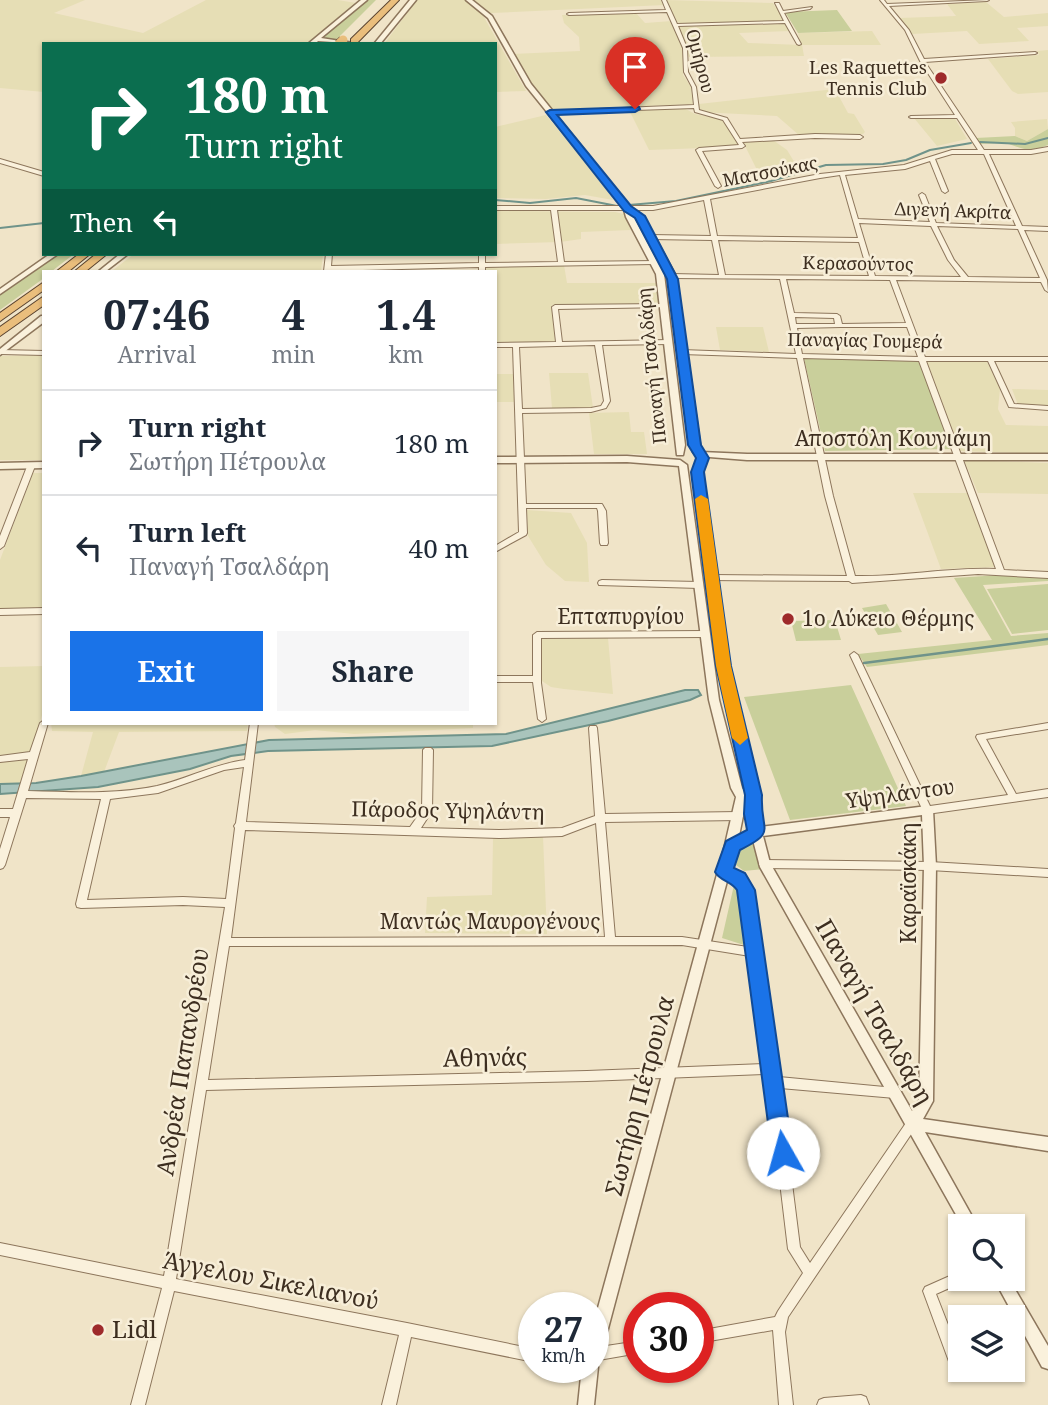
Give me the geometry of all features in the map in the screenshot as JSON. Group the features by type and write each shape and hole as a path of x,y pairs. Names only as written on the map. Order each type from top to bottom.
{"highway":[{"path":"349,42 385,4 395,0"},
{"path":"63,270 82,256"},
{"path":"81,270 100,256"},
{"path":"0,318 42,286"},
{"path":"0,332 42,300"}],"street":[{"path":"313,41 363,0"},
{"path":"379,42 413,0"},
{"path":"469,0 490,17 528,86 625,205"},
{"name":"Ομήρου","path":"664,0 686,51 686,70 694,87 699,113 725,119 740,141"},
{"path":"881,0 907,30 922,61 984,152 1048,290"},
{"path":"886,5 987,0"},
{"path":"385,4 403,10"},
{"path":"777,4 799,44"},
{"path":"782,12 810,8"},
{"path":"569,14 670,11"},
{"path":"676,24 788,22"},
{"path":"313,41 349,42"},
{"path":"922,61 1035,53"},
{"path":"550,112 696,106"},
{"path":"911,117 957,116"},
{"path":"718,186 699,150 740,148 740,141 860,136"},
{"name":"Ματσούκας","path":"497,208 554,210 625,205 653,208 842,173 901,167 952,152 1031,152 1048,149"},
{"path":"932,158 945,191"},
{"path":"0,161 42,173"},
{"path":"842,173 872,278"},
{"path":"922,195 937,237 953,266 966,279"},
{"path":"707,199 722,276"},
{"name":"Παναγή Τσαλδάρη","path":"625,205 640,216 672,276 699,458 698,472 727,684 752,783 752,814 764,864 964,1214"},
{"name":"Παναγή Τσαλδάρη","path":"625,205 660,274 681,445 680,459 714,700 737,788 752,814"},
{"path":"554,210 561,264"},
{"name":"Διγενή Ακρίτα","path":"857,221 1048,229"},
{"path":"651,237 861,240"},
{"path":"0,292 51,256"},
{"path":"103,270 121,256"},
{"path":"327,270 654,262"},
{"name":"Κερασούντος","path":"672,276 1044,280"},
{"path":"783,277 821,456 852,579"},
{"path":"892,278 1001,572"},
{"path":"559,344 555,307 665,306"},
{"path":"792,315 837,316 839,326"},
{"path":"1,353 42,320"},
{"path":"794,326 909,325"},
{"path":"497,345 669,342"},
{"path":"519,411 604,407 607,401 598,343"},
{"path":"497,549 522,534 516,345"},
{"name":"Παναγίας Γουμερά","path":"682,352 922,359 1048,359"},
{"path":"1,353 42,353"},
{"path":"990,359 1011,406 1048,408"},
{"name":"Αποστόλη Κουγιάμη","path":"699,458 957,455 1046,458"},
{"path":"680,459 699,458"},
{"path":"497,460 699,458"},
{"path":"0,466 42,466"},
{"path":"0,546 31,466"},
{"path":"522,506 599,506 602,511 604,543"},
{"path":"712,578 852,579 1001,572 1048,575"},
{"path":"602,583 699,585"},
{"path":"0,612 42,611"},
{"name":"Επταπυργίου","path":"542,719 537,679 537,635 705,634"},
{"name":"Καραϊσκάκη","path":"854,655 928,810 930,866 926,1101 912,1124"},
{"path":"497,679 537,679"},
{"path":"0,865 43,725"},
{"path":"1014,798 980,737 1048,726"},
{"name":"Ανδρέα Παπανδρέου","path":"138,1405 169,1285 225,943 253,728"},
{"path":"593,728 610,940"},
{"path":"413,831 427,811 428,750"},
{"path":"0,759 34,755"},
{"path":"24,789 106,796 159,788 231,764 247,763"},
{"name":"Υψηλάντου","path":"757,833 1048,793"},
{"path":"106,796 80,904 183,901 229,903"},
{"name":"Σωτήρη Πέτρουλα","path":"609,1294 671,1073 742,797"},
{"path":"0,813 16,813"},
{"name":"Πάροδος Υψηλάντη","path":"239,826 499,834 562,832 600,818 738,816"},
{"path":"730,849 735,843 757,833"},
{"path":"764,864 930,866 1048,873"},
{"path":"724,872 739,878 746,890 774,1082 794,1249 811,1272"},
{"name":"Μαντώς Μαυρογένους","path":"225,943 610,940 705,942 755,952"},
{"name":"Αθηνάς","path":"200,1085 772,1069"},
{"path":"774,1082 895,1093"},
{"path":"786,1405 779,1323 782,1315 912,1124 1048,1144"},
{"name":"Άγγελου Σικελιανού","path":"0,1249 169,1285 518,1353"},
{"path":"948,1283 929,1291 948,1339"},
{"path":"1008,1291 1048,1362"},
{"path":"714,1334 779,1323"},
{"path":"389,1405 407,1329"},
{"name":"Σωτήρη Πέτρουλα","path":"586,1405 588,1383"},
{"path":"824,1405 861,1402 862,1405"}],"shaded area":[{"path":"0,0 85,0 54,13 143,33 206,0 338,0 356,3 308,42 42,42 42,92 0,88"},
{"path":"417,0 465,0 481,12 526,91 497,92 497,42 386,42"},
{"path":"473,0 662,0 665,5 491,13"},
{"path":"665,0 773,3 785,21 683,24 675,21"},
{"path":"986,2 1004,17 1048,13 1048,26 1017,28 1029,41 979,44 967,31 912,34 900,18 956,16 947,4"},
{"path":"636,13 645,23 672,21 684,51 683,75 691,87 693,104 553,110 528,80 512,54 580,51 579,37 564,23 562,15"},
{"path":"787,24 791,31 739,33 748,43 801,45 798,33 872,31 881,45 802,45 804,56 689,57 679,26"},
{"path":"1048,50 1048,92 1018,94 1012,91 988,59 1039,55 1037,51"},
{"path":"835,89 848,113 854,114 865,132 863,134 800,136 777,116 699,112 699,104"},
{"path":"684,108 695,114 724,120 739,144 731,147 649,150 629,110"},
{"path":"546,115 600,180 613,200 585,195 546,199 497,198 497,127"},
{"path":"954,117 967,139 937,146 914,118"},
{"path":"1047,119 1048,129 1027,141 1015,136 1015,128 1011,122"},
{"path":"773,140 787,150 798,168 780,177 762,180 743,142"},
{"path":"497,211 615,212 624,214 631,230 581,232 581,239 497,244"},
{"path":"131,256 323,256 321,270 113,270"},
{"path":"564,265 567,283 657,283 660,304 552,305 555,342 497,343 497,270 486,270 486,267"},
{"path":"716,327 763,327 769,352 720,350"},
{"path":"42,355 42,460 0,460 0,356"},
{"path":"927,362 987,362 1000,389 998,409 1006,425 1048,426 1048,454 960,451"},
{"path":"549,373 588,373 593,408 552,408"},
{"path":"497,374 513,374 514,402 497,402"},
{"path":"1012,389 1048,390 1048,406 1018,405"},
{"path":"629,412 631,432 644,432 647,454 594,454 589,413"},
{"path":"964,460 1048,463 1048,494 978,493"},
{"path":"33,473 42,473 42,607 0,609 0,560"},
{"path":"913,493 967,493 995,567 941,569"},
{"path":"527,510 571,513 587,543 589,582 565,581 546,565 528,536"},
{"path":"608,638 613,694 551,687 542,681 541,639"},
{"path":"42,666 42,715 20,783 0,784 0,667"},
{"path":"51,725 248,725 247,731 119,732 104,772 81,776 93,732 52,731"},
{"path":"473,725 473,728 354,734 315,730 285,734 275,727"},
{"path":"543,836 547,934 425,933 427,897 492,895 493,838"}],"green space":[{"path":"367,0 376,0 335,41 319,39"},
{"path":"837,10 852,31 798,33 785,12"},
{"path":"1048,129 1048,145 1032,149 1006,143 980,144 976,138 1015,136 1027,141"},
{"path":"53,256 71,256 53,270 42,270 42,279 0,310 0,294"},
{"path":"804,358 920,361 951,449 825,451"},
{"path":"1000,575 1048,578 1048,581 983,585 1011,636 1048,633 1048,645 867,667 858,654 992,640 954,578"},
{"path":"1048,584 1048,630 1012,634 987,589"},
{"path":"886,604 902,632 878,635 862,608"},
{"path":"835,620 841,640 796,641 791,621"},
{"path":"851,685 906,806 790,820 744,697"},
{"path":"750,841 756,842 764,869 744,871 736,865 740,848"},
{"path":"734,885 741,889 748,942 744,945 722,938"}],"water":[{"path":"685,690 698,690 701,695 608,721 492,746 268,751 231,756 190,769 98,787 0,794 0,784 36,783 81,776 269,740 506,734"}],"waterway":[{"path":"980,142 1025,144 1048,138"},
{"path":"497,200 530,203 576,198 617,206 676,201 771,181 826,165 883,164 906,160 930,150 971,143"},
{"path":"0,228 42,223"},
{"path":"864,663 1048,639"}],"slow traffic":[{"path":"701,499 724,666 740,738"}],"place":[{"name":"Les Raquettes Tennis Club","path":"941,78"},
{"name":"1ο Λύκειο Θέρμης","path":"788,619"},
{"name":"Lidl","path":"98,1330"}],"route":[{"path":"635,109 550,112 628,209 640,216 673,279 694,445 702,458 698,472 724,666 754,795 752,814 757,833 738,841 730,849 724,872 739,878 746,890 783,1153"}]}
